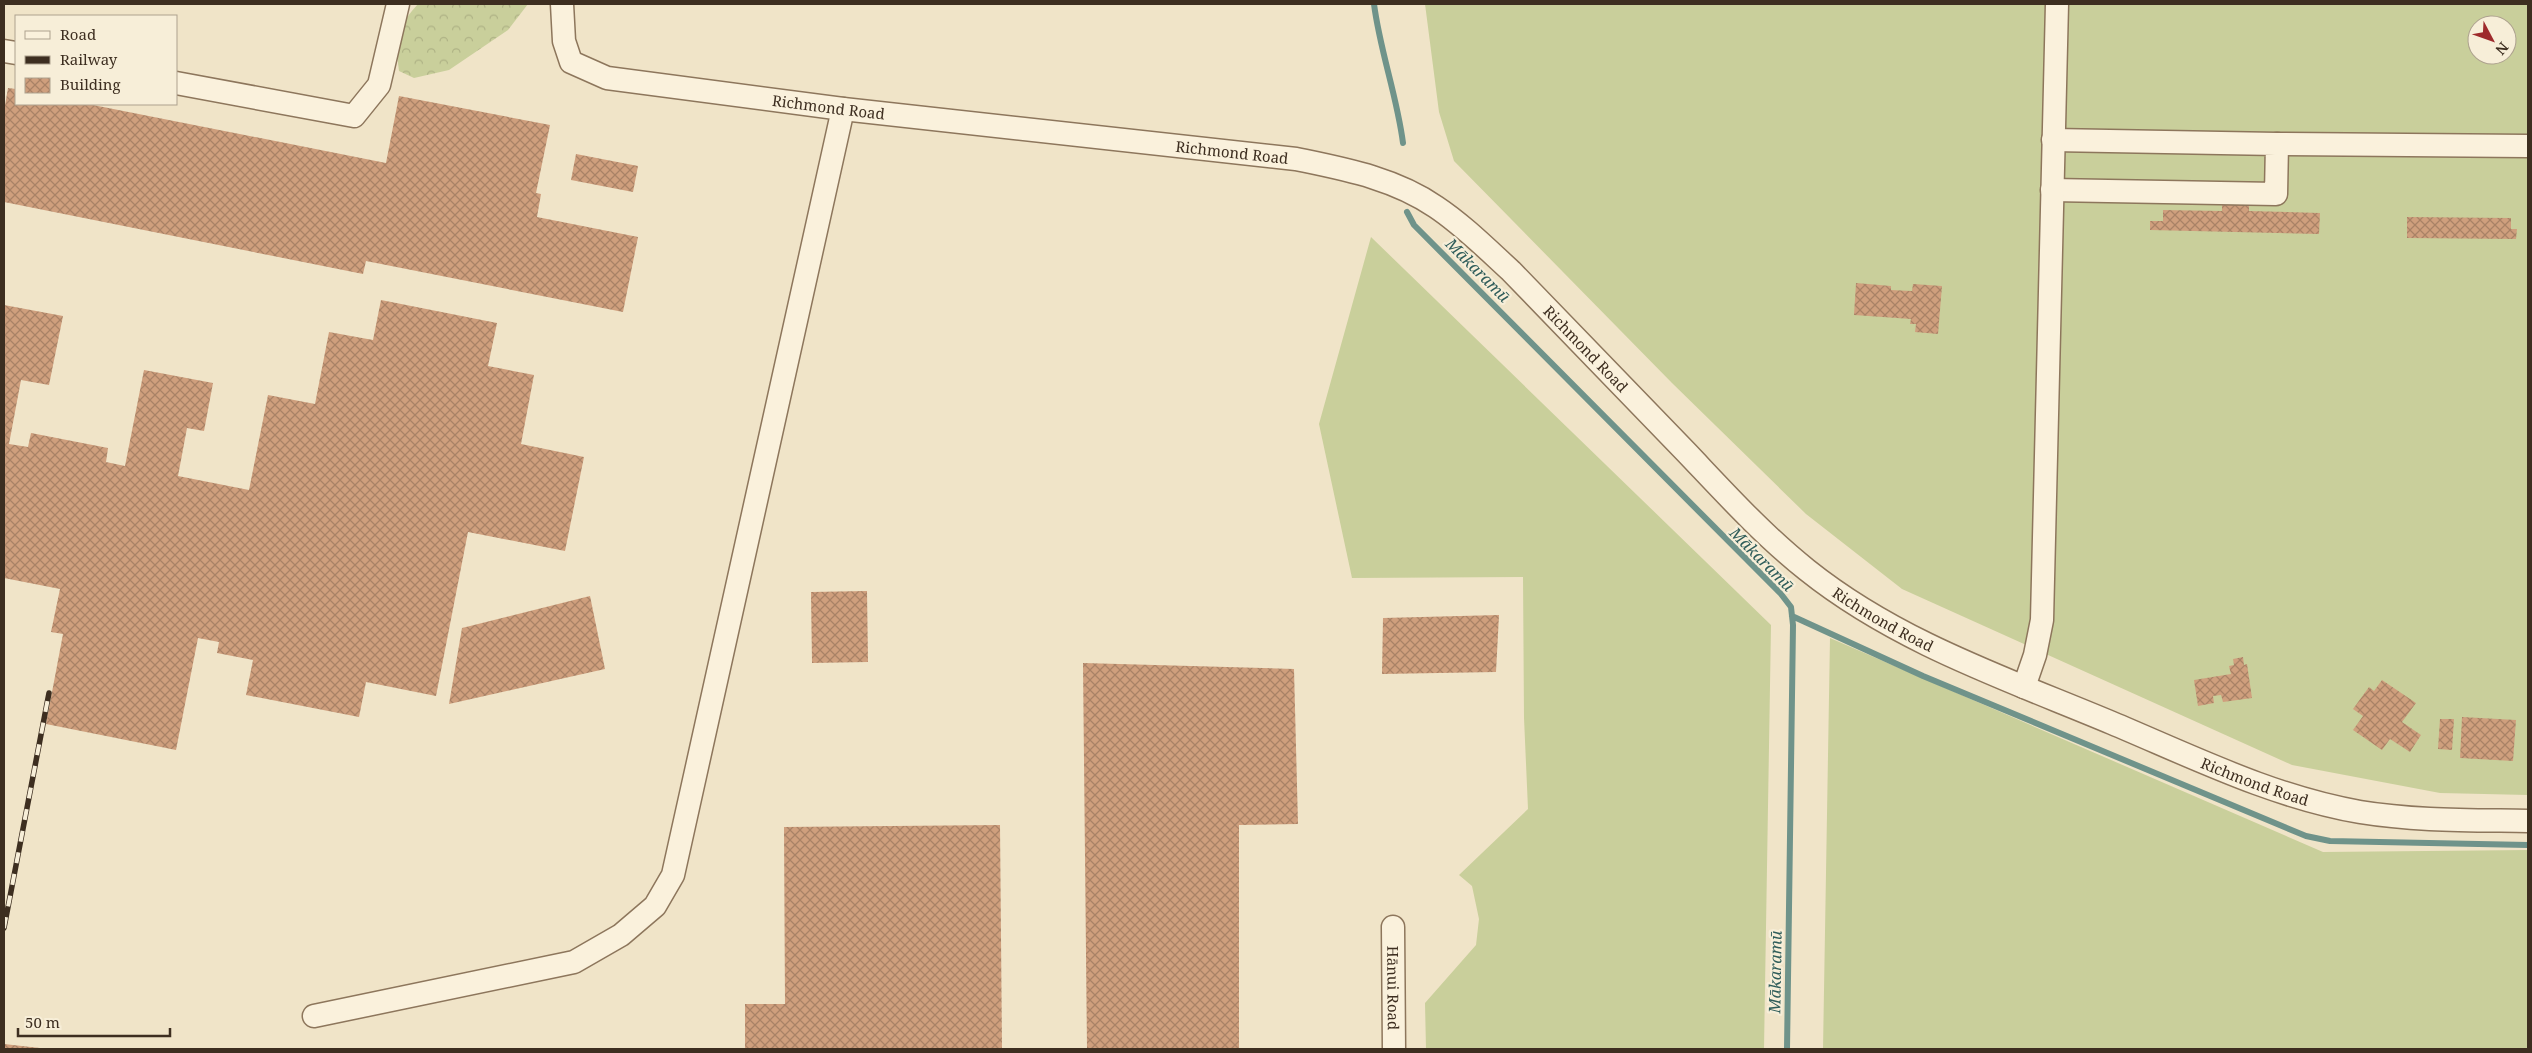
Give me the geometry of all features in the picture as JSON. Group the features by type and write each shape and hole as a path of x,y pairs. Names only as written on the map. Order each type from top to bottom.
{"street":[{"path":"178,83 354,116 379,85 398,4"},
{"name":"Richmond Road","path":"562,4 564,41 572,62 607,78 843,109 1296,159 1355,171 1410,192 1436,206 1511,271 1758,527 1806,570 1854,605 1888,626 1941,652 2245,779 2299,798 2370,813 2418,818 2528,821"},
{"path":"2024,686 2035,655 2042,620 2057,4"},
{"path":"314,1016 574,962 621,936 655,906 673,875 843,109"},
{"path":"2053,140 2528,146"},
{"path":"2052,190 2276,194 2277,144"},
{"name":"Hānui Road","path":"1393,928 1394,1049"}],"green space":[{"path":"418,4 528,4 508,30 449,70 414,78 399,71 397,43 405,20"},
{"path":"1425,4 2528,4 2528,795 2440,793 2292,765 1902,589 1806,514 1672,383 1454,161 1439,112"},
{"path":"1371,237 1771,625 1764,1049 1426,1049 1425,1003 1476,945 1479,919 1472,886 1459,875 1528,809 1524,718 1523,577 1352,578 1319,424"},
{"path":"1830,638 2323,852 2528,850 2528,1049 1823,1049"}],"building":[{"path":"8,88 15,89 15,105 93,105 386,163 399,96 550,125 536,193 541,194 537,217 638,237 623,312 366,261 363,274 4,202 4,111"},
{"path":"576,154 638,166 633,192 571,180"},
{"path":"2222,200 2249,201 2249,211 2320,213 2319,234 2150,230 2150,221 2163,221 2163,210 2222,211"},
{"path":"2407,217 2511,218 2511,229 2517,229 2516,239 2407,238"},
{"path":"1856,283 1891,286 1891,290 1912,291 1913,284 1942,286 1938,334 1915,332 1916,324 1910,324 1911,319 1854,315"},
{"path":"381,300 497,323 488,366 534,375 521,444 584,457 565,551 468,532 436,696 366,682 359,717 246,695 253,660 217,653 219,642 198,638 176,750 46,724 63,634 51,632 60,589 4,578 4,305 63,316 49,385 21,380 9,444 28,447 31,433 108,448 106,462 125,466 144,370 213,383 204,431 187,428 178,476 249,490 268,395 315,404 329,332 373,340"},
{"path":"867,591 868,662 812,663 811,592"},
{"path":"590,596 605,669 449,704 462,628"},
{"path":"1499,615 1496,672 1382,674 1383,618"},
{"path":"2243,657 2244,665 2247,664 2252,698 2223,702 2221,695 2213,696 2214,703 2198,706 2194,680 2231,674 2229,666 2234,665 2233,659"},
{"path":"1083,663 1294,669 1298,824 1239,825 1239,1049 1087,1049"},
{"path":"2382,680 2416,703 2402,722 2421,735 2410,752 2390,739 2382,750 2353,730 2363,716 2353,709 2369,687 2374,691"},
{"path":"2462,717 2516,720 2513,761 2460,758"},
{"path":"2440,719 2454,719 2452,750 2438,749"},
{"path":"1000,825 1002,1049 745,1049 745,1004 785,1004 784,827"},
{"path":"4,1044 40,1048 40,1049 4,1049"}],"waterway":[{"name":"Mākaramū","path":"1374,4 1403,143"},
{"name":"Mākaramū","path":"1407,212 1414,225 1781,594 1791,607 1793,625 1787,1049"},
{"path":"1792,616 1923,676 2306,836 2330,841 2528,845"}],"railway":[{"path":"4,928 49,693"}]}
